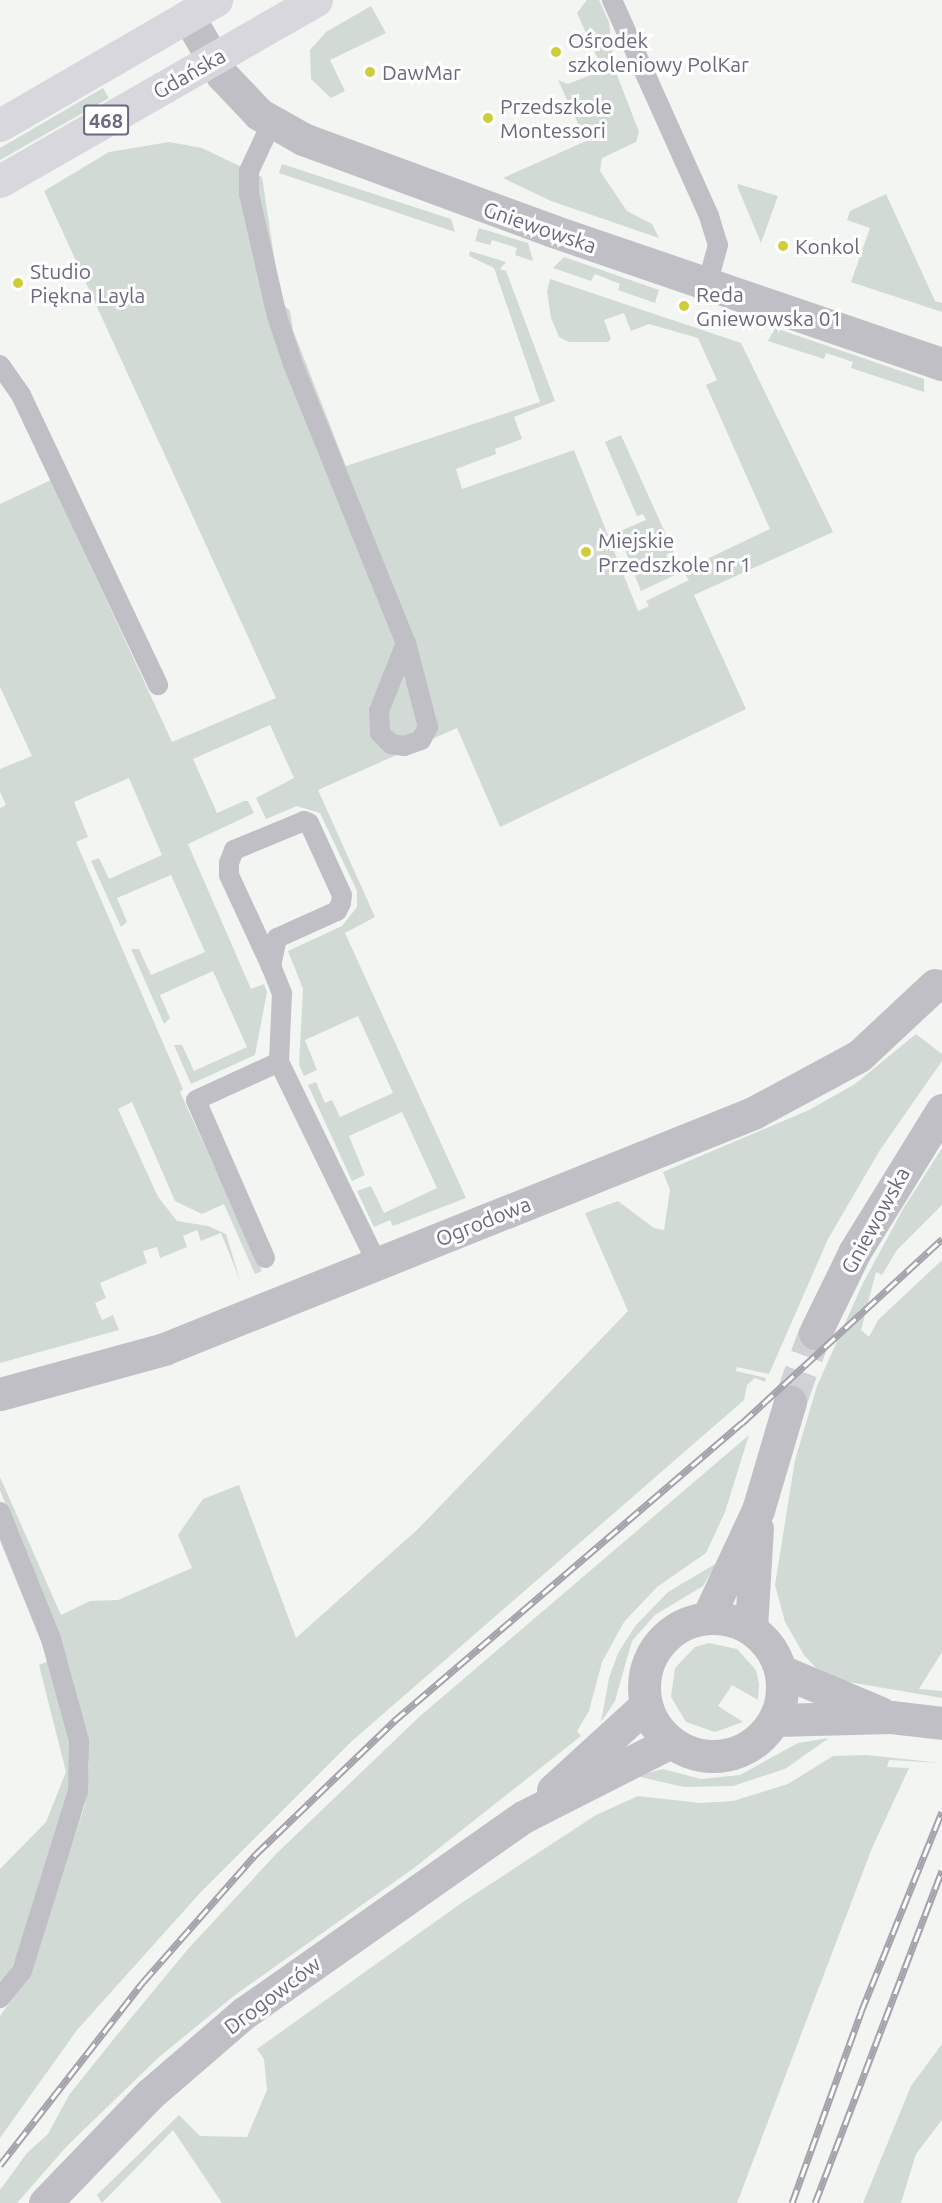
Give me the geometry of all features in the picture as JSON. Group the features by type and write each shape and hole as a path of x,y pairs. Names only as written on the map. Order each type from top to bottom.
{"main road":[{"name":"468","path":"0,125 216,0"},
{"name":"Gdańska","path":"0,181 316,0"}],"street":[{"name":"Gniewowska","path":"188,16 222,75 272,122 327,150 707,285 942,364"},
{"name":"Ogrodowa","path":"0,1394 164,1349 753,1113 859,1056 935,985"},
{"name":"Gniewowska","path":"816,1333 855,1251 942,1110"},
{"path":"708,1617 758,1510 790,1402"},
{"path":"751,1628 758,1510"},
{"path":"708,1617 730,1619 751,1628 770,1647 781,1671 782,1696 776,1720 760,1739 732,1754 716,1757 691,1754 669,1743 654,1726 645,1706 643,1681 650,1657 659,1644 684,1623 708,1617"},
{"path":"781,1671 891,1717"},
{"name":"Drogowców","path":"45,2203 150,2094 244,2013 523,1817 645,1706"},
{"path":"776,1720 891,1717 942,1723"},
{"name":"Drogowców","path":"523,1817 669,1743"}],"lane":[{"path":"612,0 709,216 718,246 707,285"},
{"path":"272,122 249,171 249,194 277,316 406,643"},
{"path":"0,365 21,395 158,685"},
{"path":"271,966 277,938 337,911 341,903 342,895 309,823 304,821 234,850 229,863 229,875 282,993 279,1062 377,1263"},
{"path":"265,1258 196,1100 279,1062"},
{"path":"0,1512 51,1639 79,1741 78,1791 22,1971 0,1998"}],"shaded area":[{"path":"587,0 599,0 609,22 614,67 639,132 636,142 602,158 600,171 627,211 652,224 659,238 551,201 503,178 586,141 558,80 568,84 603,70 577,13"},
{"path":"371,6 386,33 330,60 345,91 331,98 311,79 310,50 326,32"},
{"path":"103,88 109,98 0,160 0,148"},
{"path":"169,142 202,148 262,177 281,302 290,311 293,330 346,466 540,402 494,268 469,256 470,251 506,262 500,269 506,271 555,401 514,417 522,439 495,449 496,454 456,469 462,489 574,450 638,611 649,606 646,601 689,580 670,553 666,555 675,575 641,591 618,532 646,520 643,514 637,516 605,442 621,435 677,559 680,558 686,569 770,529 706,385 717,380 698,338 649,324 631,331 624,313 604,320 611,339 608,342 569,342 559,337 551,318 547,291 550,279 741,343 833,532 694,595 746,709 500,827 457,728 318,790 375,917 345,933 466,1198 393,1226 390,1220 374,1227 357,1191 371,1186 384,1213 437,1188 402,1112 349,1136 365,1175 352,1181 308,1085 316,1082 325,1103 332,1100 340,1117 393,1093 358,1016 305,1040 317,1070 304,1076 299,1065 303,989 288,951 342,926 357,907 357,891 320,813 297,806 266,819 256,798 294,778 270,725 193,759 217,813 248,801 254,813 188,844 251,989 264,984 267,992 255,1055 191,1084 174,1045 182,1045 194,1071 247,1047 213,971 160,995 170,1018 164,1024 131,949 139,949 151,975 205,952 171,875 117,898 127,922 121,927 91,861 99,858 109,879 162,855 129,778 74,802 88,837 76,842 183,1089 180,1092 262,1271 255,1274 224,1204 202,1214 175,1201 132,1102 118,1109 158,1197 177,1221 208,1226 226,1234 240,1280 221,1233 201,1241 197,1230 183,1236 187,1247 160,1258 157,1247 143,1251 147,1263 100,1283 106,1298 95,1303 102,1320 113,1315 119,1330 0,1363 0,808 6,805 0,792 0,769 32,756 0,687 0,504 51,480 172,742 276,698 44,191 109,152"},
{"path":"282,164 451,219 455,232 279,173"},
{"path":"738,184 778,196 761,243 738,188"},
{"path":"886,194 935,301 942,303 942,312 851,282 870,228 847,220 850,211"},
{"path":"479,228 528,243 533,261 515,255 517,248 492,240 490,245 475,241"},
{"path":"564,257 659,290 655,303 618,290 620,284 595,274 591,281 553,268"},
{"path":"775,328 924,379 924,392 851,368 853,362 826,353 824,359 768,341"},
{"path":"916,1034 942,1054 942,1061 880,1150 828,1239 769,1374 737,1367 736,1371 766,1378 765,1382 755,1378 747,1385 744,1400 352,1741 200,1893 77,2030 0,2138 0,2016 24,1982 85,1805 89,1765 85,1728 66,1657 0,1490 0,1477 61,1615 90,1601 118,1600 192,1568 178,1535 203,1499 239,1485 296,1638 418,1529 628,1311 585,1213 618,1201 654,1228 664,1230 670,1190 663,1172 809,1110 855,1084"},
{"path":"942,1148 942,1205 897,1250 882,1275 876,1272 861,1330 869,1337 878,1320 942,1260 942,1652 919,1689 942,1691 942,1698 843,1681 817,1669 804,1655 785,1622 775,1585 795,1460 817,1386 863,1283 903,1209"},
{"path":"749,1435 725,1512 706,1553 657,1587 624,1622 602,1662 589,1711 577,1731 581,1736 414,1868 235,1995 159,2057 67,2146 17,2203 0,2203 0,2190 27,2153 48,2134 69,2095 188,1949 277,1853 419,1717"},
{"path":"0,1530 50,1654 74,1760 72,1787 26,1934 10,1972 0,1983 0,1869 46,1822 66,1772 39,1665 49,1661 0,1541"},
{"path":"717,1563 703,1586 655,1615 632,1641 615,1701 601,1722 609,1678 618,1653 636,1625 668,1592"},
{"path":"709,1643 737,1649 756,1670 759,1684 758,1700 732,1685 718,1706 743,1722 715,1732 686,1722 671,1697 675,1668 695,1647"},
{"path":"829,1738 785,1769 733,1786 684,1787 636,1776 663,1769 701,1779 740,1775 798,1743"},
{"path":"866,1755 942,1763 889,1760 887,1767 909,1768 872,1848 737,2203 222,2203 173,2130 102,2203 97,2195 179,2115 200,2136 247,2137 267,2090 264,2059 257,2049 460,1904 596,1815 638,1796 700,1803 733,1801 788,1784 833,1756"},
{"path":"942,2044 942,2120 916,2154 901,2203 863,2203 911,2086"}],"tunnel":[{"path":"790,1402 815,1333"}],"railway":[{"path":"0,2165 143,1982 256,1854 394,1721 742,1423 942,1239"},
{"path":"792,2203 861,2012 942,1812"},
{"path":"815,2203 942,1870"}],"place":[{"name":"Ośrodek szkoleniowy PolKar","path":"556,52"},
{"name":"DawMar","path":"370,72"},
{"name":"Przedszkole Montessori","path":"488,118"},
{"name":"Konkol","path":"783,246"},
{"name":"Studio Piękna Layla","path":"18,283"},
{"name":"Reda Gniewowska 01","path":"684,306"},
{"name":"Miejskie Przedszkole nr 1","path":"586,552"}]}
